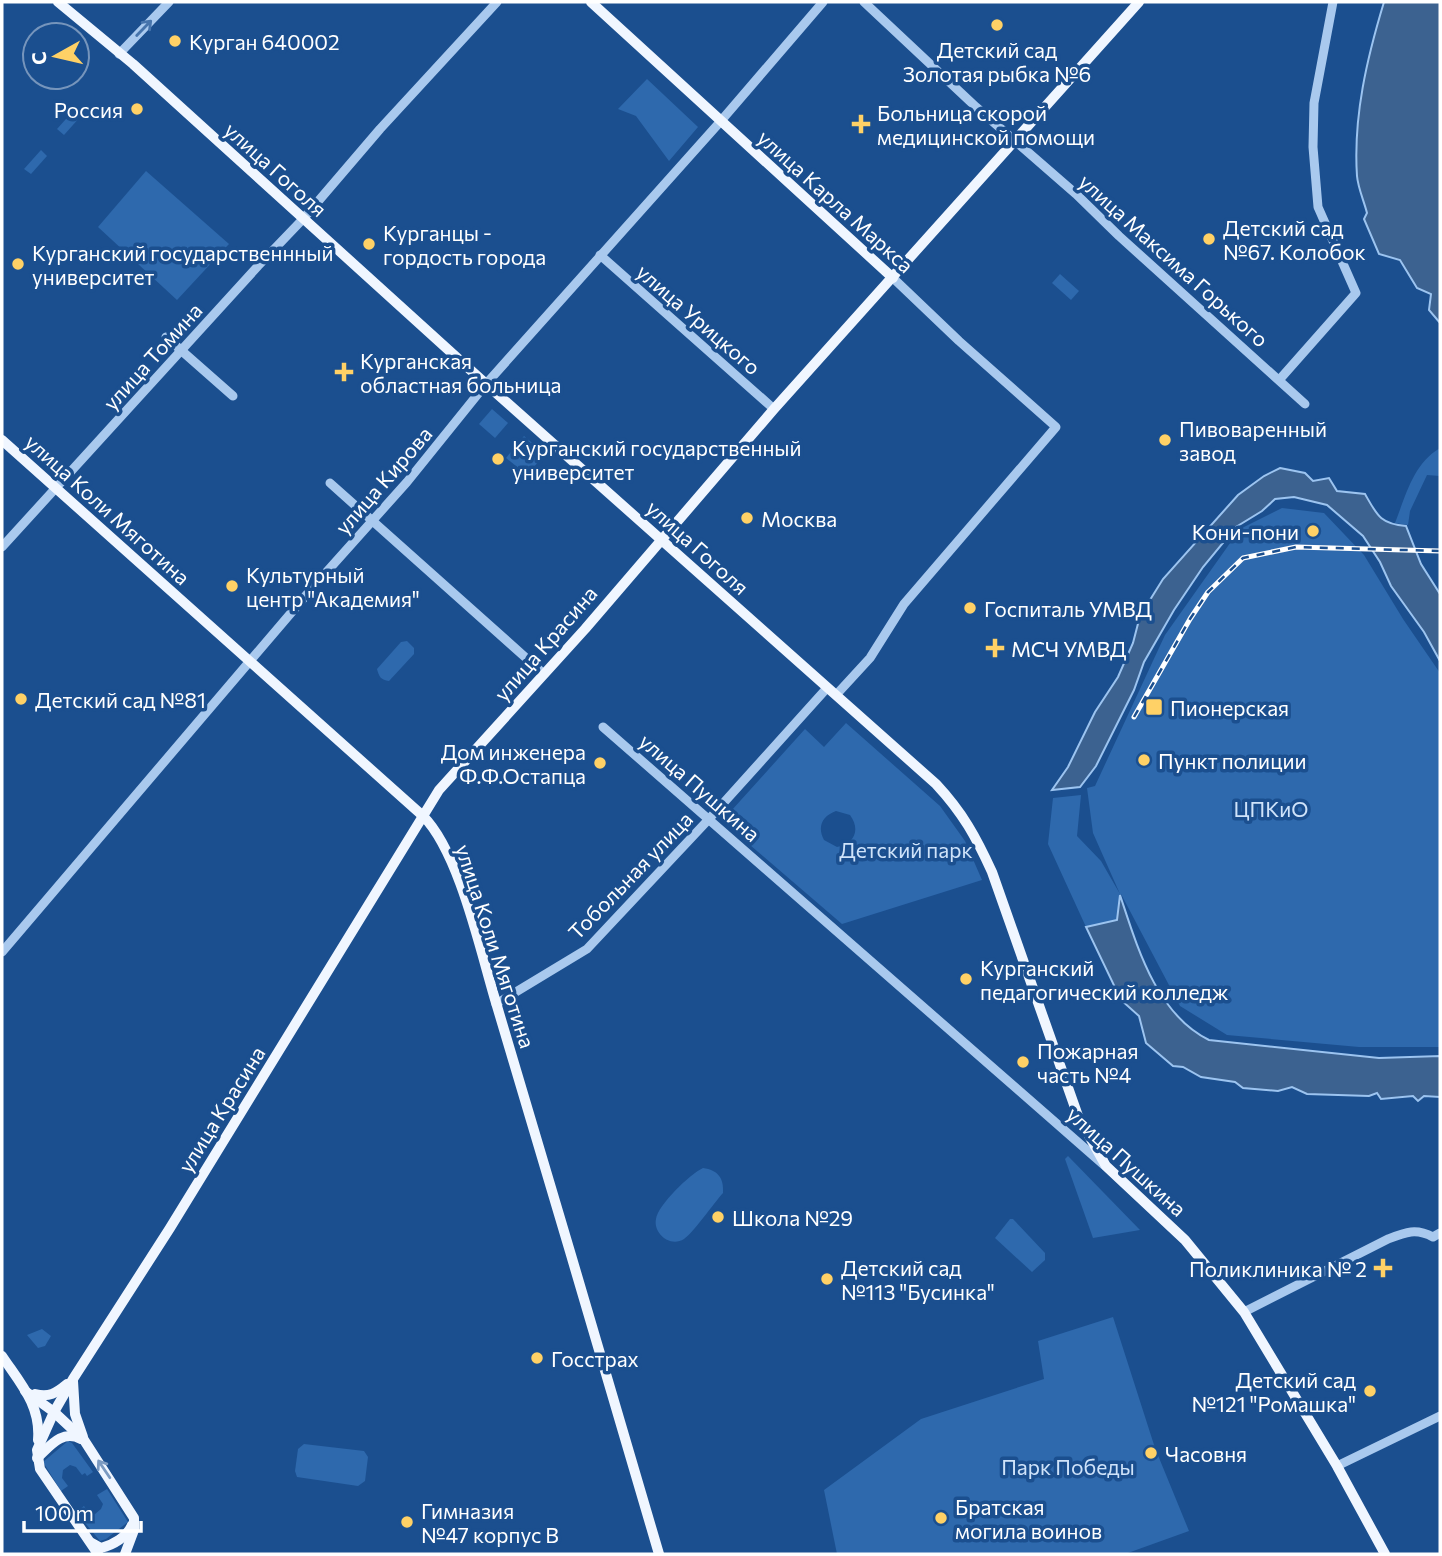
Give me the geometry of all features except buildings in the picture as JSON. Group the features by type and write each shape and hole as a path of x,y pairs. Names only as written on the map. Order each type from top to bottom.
{"main road":[{"name":"улица Гоголя","path":"58,2 133,64 486,384 936,784 958,807 975,833 992,872 1077,1116 1105,1166"},
{"name":"улица Карла Маркса","path":"591,2 893,278"},
{"name":"улица Красина","path":"54,1412 439,790 544,674 774,409 1139,2"},
{"name":"улица Коли Мяготина","path":"2,440 422,816 438,834 448,853 496,1004 659,1554"},
{"name":"улица Пушкина","path":"1105,1166 1185,1240 1244,1312 1337,1466 1385,1554"},
{"path":"2,1356 38,1417 38,1459 99,1554"},
{"path":"25,1391 46,1396 55,1394 73,1379"},
{"path":"73,1379 75,1414 84,1440 134,1518 134,1530 125,1554"},
{"path":"25,1391 54,1412 84,1440"},
{"path":"38,1459 54,1412"},
{"path":"38,1459 66,1435 73,1434 84,1440"},
{"path":"90,1541 101,1548 109,1546 126,1535 134,1518"}],"street":[{"path":"119,54 169,2"},
{"name":"улица Томина","path":"2,547 303,219 380,129 497,2"},
{"name":"улица Кирова","path":"2,952 373,521 486,384 720,122 823,2"},
{"name":"улица Максима Горького","path":"864,2 1014,142 1076,194 1305,404"},
{"path":"1280,380 1356,293 1318,206 1314,159 1314,103 1333,2"},
{"name":"улица Урицкого","path":"600,255 774,409"},
{"name":"улица Карла Маркса","path":"893,278 944,328 1056,427"},
{"path":"166,337 233,396"},
{"name":"Тобольная улица","path":"496,1004 587,949 831,692 870,658 904,604 1056,427"},
{"path":"330,483 544,674"},
{"name":"улица Пушкина","path":"603,727 1105,1166"},
{"path":"1244,1312 1388,1239 1410,1231 1423,1231 1433,1237 1440,1233"},
{"path":"1337,1466 1440,1416"}],"green space":[{"path":"647,79 698,127 669,161 636,116 618,109"},
{"path":"74,110 81,116 64,135 57,129"},
{"path":"41,150 47,156 31,174 24,169"},
{"path":"146,171 229,244 177,300 98,227"},
{"path":"1060,274 1079,291 1071,300 1052,283"},
{"path":"492,409 508,423 495,438 479,424"},
{"path":"524,436 545,454 527,475 506,458"},
{"path":"1440,448 1440,476 1427,475 1410,511 1408,525 1395,523 1417,471"},
{"name":"ЦПКиО","path":"1282,508 1324,513 1364,555 1440,673 1440,1047 1359,1047 1227,1035 1180,1006 1121,894 1117,920 1086,927 1048,844 1053,798 1081,795 1077,836 1101,861 1120,894 1093,833 1087,788 1095,786 1165,635 1240,529"},
{"path":"407,641 414,648 414,654 389,681 382,679 377,669 401,642"},
{"name":"Детский парк","path":"846,723 940,806 965,841 982,880 842,924 722,821 805,729 824,747","holes":["836,811 850,815 855,831 848,843 837,847 824,840 821,826 827,816"]},
{"path":"1068,1156 1140,1230 1093,1238 1065,1159"},
{"path":"703,1168 719,1176 723,1193 688,1236 673,1242 664,1238 657,1229 658,1213 675,1190"},
{"path":"1010,1219 1045,1253 1045,1260 1032,1272 995,1238"},
{"name":"Парк Победы","path":"1113,1317 1155,1448 1189,1531 1125,1554 837,1554 824,1490 921,1419 1044,1379 1038,1341"},
{"path":"42,1329 51,1336 45,1346 38,1348 27,1335"},
{"path":"68,1441 93,1472 87,1476 85,1473 82,1475 76,1467 70,1465 63,1470 62,1478 68,1486 61,1491 43,1462"},
{"path":"304,1444 364,1451 368,1457 365,1481 358,1486 297,1477 295,1471 298,1449"},
{"path":"107,1489 128,1522 100,1541 76,1512 84,1506 89,1514 95,1514 103,1504 97,1495"}],"shaded area":[{"path":"1384,2 1440,2 1440,323 1429,310 1431,294 1417,288 1400,260 1379,254 1364,219 1367,213 1357,176 1359,110 1367,66"},
{"path":"1280,468 1305,473 1313,481 1329,478 1337,491 1365,494 1385,521 1406,526 1421,564 1440,594 1440,661 1424,632 1391,586 1380,562 1363,536 1327,505 1294,497 1275,499 1262,511 1236,527 1203,567 1144,662 1134,690 1096,766 1080,787 1052,790 1068,767 1095,712 1118,677 1133,643 1140,616 1163,579 1238,495"},
{"path":"1120,895 1142,956 1162,996 1175,1014 1209,1040 1379,1058 1440,1056 1440,1097 1424,1096 1418,1101 1413,1096 1381,1099 1377,1093 1369,1096 1307,1094 1292,1087 1278,1091 1243,1088 1235,1082 1201,1077 1183,1067 1173,1066 1146,1043 1139,1016 1121,1000 1086,927 1117,920"}],"railway":[{"path":"1134,717 1208,592 1243,558 1296,547 1440,551"}],"place":[{"name":"Детский сад Золотая рыбка №6","path":"997,25"},
{"name":"Курган 640002","path":"175,41"},
{"name":"Россия","path":"137,109"},
{"name":"Больница скорой медицинской помощи","path":"861,124"},
{"name":"Детский сад №67. Колобок","path":"1209,239"},
{"name":"Курганцы - гордость города","path":"369,244"},
{"name":"Курганский государственнный университет","path":"18,264"},
{"name":"Курганская областная больница","path":"344,372"},
{"name":"Пивоваренный завод","path":"1165,440"},
{"name":"Курганский государственный университет","path":"498,459"},
{"name":"Москва","path":"747,518"},
{"name":"Кони-пони","path":"1313,531"},
{"name":"Культурный центр \"Академия\"","path":"232,586"},
{"name":"Госпиталь УМВД","path":"970,608"},
{"name":"МСЧ УМВД","path":"995,648"},
{"name":"Детский сад №81","path":"21,699"},
{"name":"Пионерская","path":"1154,707"},
{"name":"Пункт полиции","path":"1144,760"},
{"name":"Дом инженера Ф.Ф.Остапца","path":"600,763"},
{"name":"Курганский педагогический колледж","path":"966,979"},
{"name":"Пожарная часть №4","path":"1023,1062"},
{"name":"Школа №29","path":"718,1217"},
{"name":"Поликлиника № 2","path":"1383,1268"},
{"name":"Детский сад №113 \"Бусинка\"","path":"827,1279"},
{"name":"Госстрах","path":"537,1358"},
{"name":"Детский сад №121 \"Ромашка\"","path":"1370,1391"},
{"name":"Часовня","path":"1151,1453"},
{"name":"Братская могила воинов","path":"941,1518"},
{"name":"Гимназия №47 корпус В","path":"407,1522"}]}
